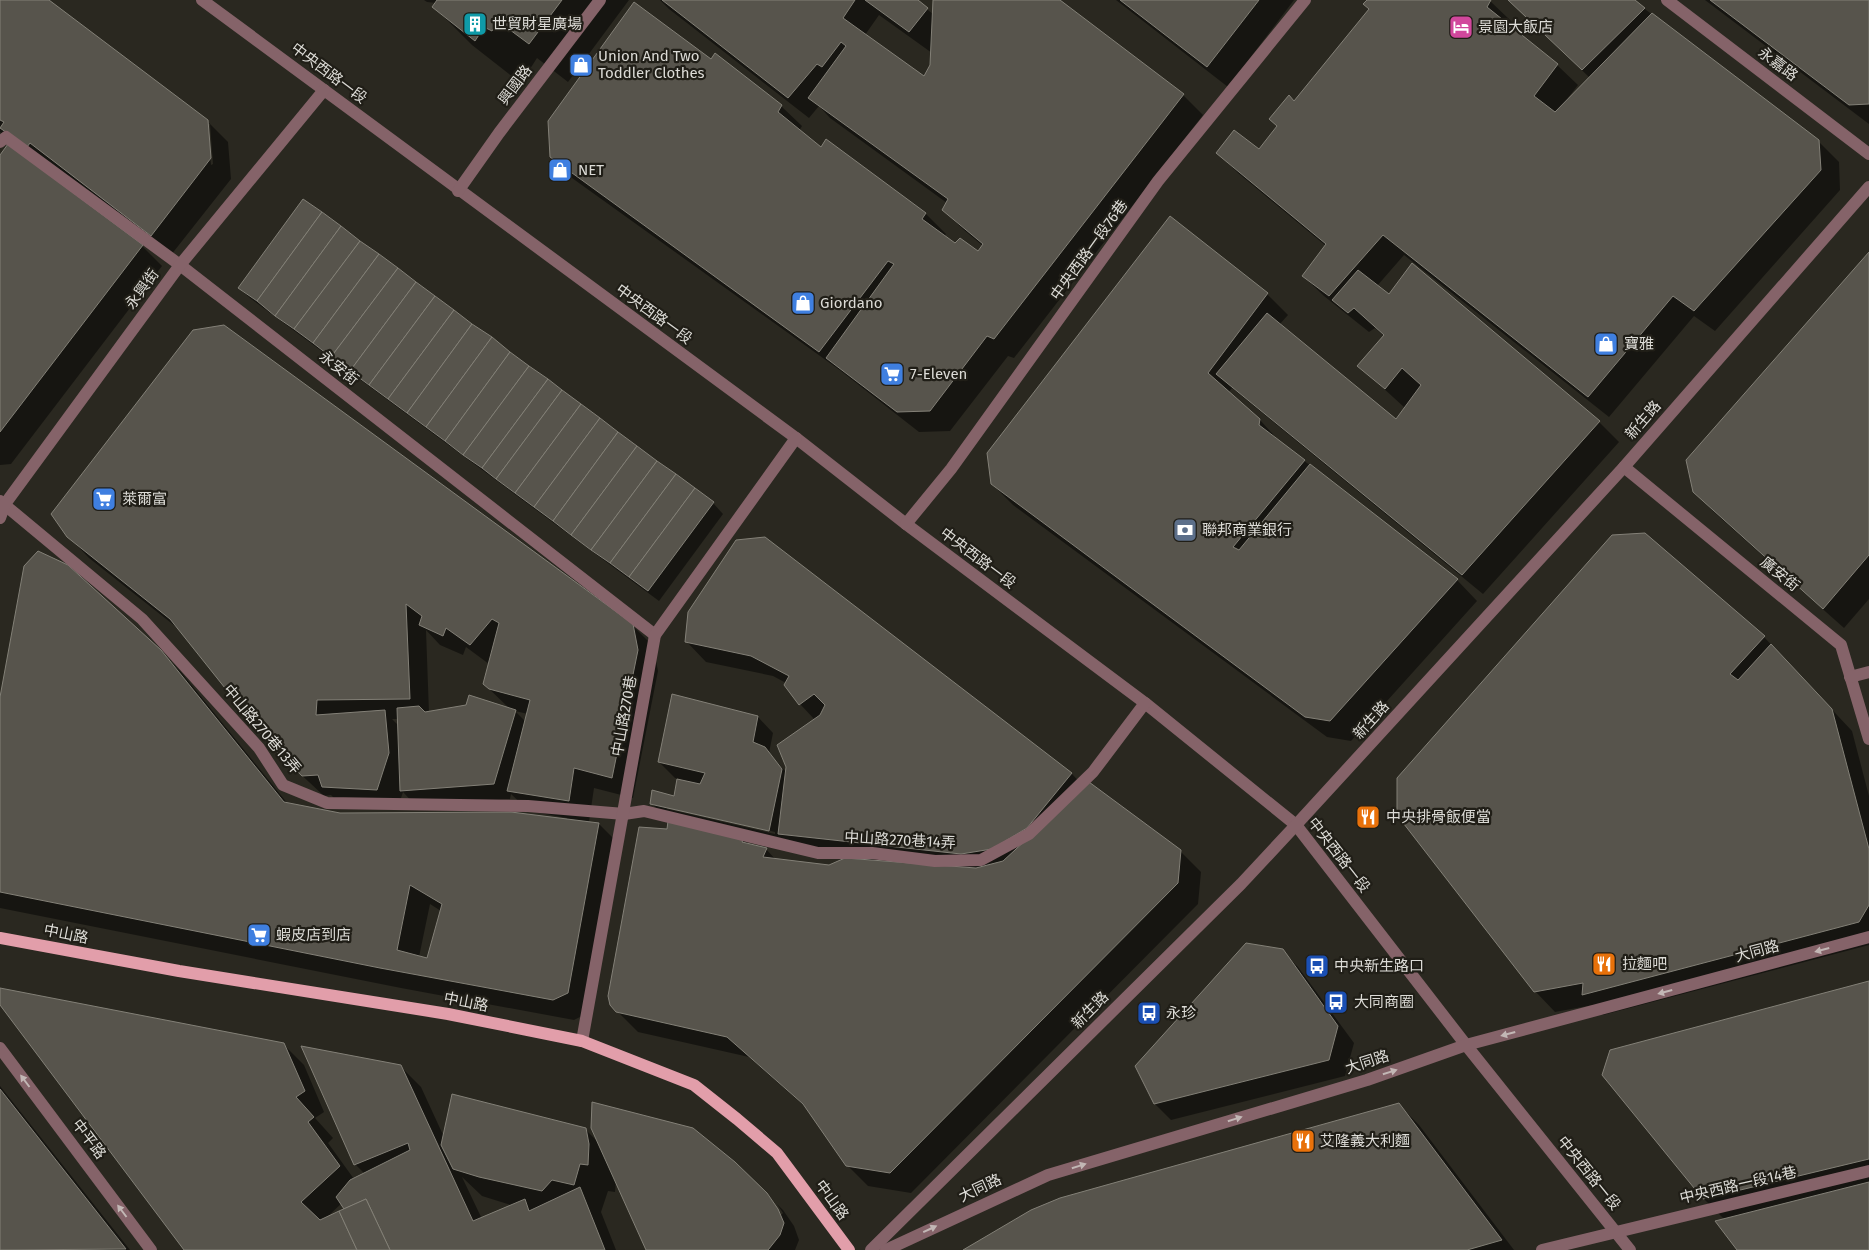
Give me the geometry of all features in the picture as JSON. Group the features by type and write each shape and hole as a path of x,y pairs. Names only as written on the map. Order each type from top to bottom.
{"main road":[{"name":"中山路","path":"0,938 188,973 448,1014 582,1041 694,1086 777,1153 849,1250"}],"street":[{"name":"中央西路一段","path":"202,0 458,191 796,438 906,524 1145,703 1296,825 1466,1045 1630,1250"},
{"name":"興國路","path":"458,191 600,0"},
{"name":"中央西路一段76巷","path":"906,524 951,469 1158,181 1304,0"},
{"name":"永嘉路","path":"1667,0 1869,154"},
{"name":"永興街","path":"0,518 3,502 180,265 324,90"},
{"name":"永安街","path":"0,142 6,137 180,265 655,634"},
{"name":"新生路","path":"871,1250 1241,884 1624,467 1869,187"},
{"name":"中山路270巷","path":"582,1041 655,634 796,438"},
{"name":"廣安街","path":"1624,467 1841,645 1869,738"},
{"name":"中山路270巷13弄","path":"3,502 142,619 259,748 283,785 327,803 528,806 624,814"},
{"path":"1850,676 1869,672"},
{"name":"中山路270巷14弄","path":"624,814 644,811 818,853 872,853 935,861 981,860 1029,834 1093,772 1145,703"},
{"name":"大同路","path":"886,1250 1048,1175 1367,1080 1466,1045 1869,937"},
{"name":"中平路","path":"0,1048 151,1250"},
{"name":"中央西路一段14巷","path":"1542,1250 1869,1170"}],"building":[{"path":"0,0 49,0 208,120 211,158 151,236 30,143 27,147 0,128 4,122 0,120"},
{"name":"世貿財星廣場","path":"437,0 562,0 529,44 498,21 492,31 484,27 475,41 432,7"},
{"path":"662,0 855,0 843,18 924,76 930,65 933,0 1060,0 1184,94 994,339 987,336 930,411 897,412 826,358 894,264 888,261 819,352 550,157 548,121 634,2 711,59 715,53 782,105 778,112 821,147 826,139 926,213 922,219 955,243 960,238 978,251 983,244 942,210 948,199 808,98 846,46 841,42 822,67 817,64 788,98"},
{"path":"865,0 918,0 928,8 909,32"},
{"path":"1120,0 1259,0 1207,67"},
{"path":"1367,0 1491,0 1487,7 1558,64 1534,96 1555,112 1652,13 1819,140 1821,170 1694,311 1673,296 1588,397 1383,235 1329,296 1302,276 1326,244 1216,153 1234,130 1259,149 1277,126 1269,119 1289,95 1294,101 1369,9 1363,4"},
{"path":"1508,0 1635,0 1645,8 1582,70"},
{"path":"1710,0 1869,0 1869,104 1849,105"},
{"path":"8,144 143,245 0,432 0,155"},
{"path":"303,199 322,212 257,301 238,288"},
{"path":"322,212 341,226 275,316 257,301"},
{"path":"1170,216 1268,293 1208,373 1260,419 1259,425 1305,460 1233,547 1239,550 1310,464 1458,579 1330,721 1305,717 991,484 987,453"},
{"path":"341,226 360,241 294,329 275,316"},
{"path":"360,241 379,254 313,343 294,329"},
{"path":"1869,252 1869,555 1823,609 1693,492 1686,460"},
{"path":"379,254 398,268 331,357 313,343"},
{"path":"1412,263 1600,421 1462,575 1216,374 1267,313 1396,419 1421,385 1402,368 1385,389 1357,366 1384,335 1354,308 1348,313 1332,300 1358,270 1389,294"},
{"path":"398,268 416,282 350,371 331,357"},
{"path":"416,282 435,296 369,385 350,371"},
{"path":"435,296 454,310 388,399 369,385"},
{"path":"454,310 472,324 407,413 388,399"},
{"path":"472,324 492,337 426,427 407,413"},
{"path":"224,325 633,624 638,650 612,778 574,768 569,801 507,791 530,700 489,689 483,684 499,623 492,619 470,645 446,628 443,636 419,625 422,616 406,604 410,699 317,700 316,715 385,710 389,753 377,790 322,787 318,775 302,776 272,747 170,619 67,537 51,514 193,330"},
{"path":"492,337 510,352 445,441 426,427"},
{"path":"510,352 529,366 463,455 445,441"},
{"path":"529,366 548,379 482,468 463,455"},
{"path":"548,379 562,390 496,479 482,468"},
{"path":"562,390 581,404 515,493 496,479"},
{"path":"581,404 600,418 534,507 515,493"},
{"path":"600,418 618,432 553,521 534,507"},
{"path":"618,432 637,446 571,535 553,521"},
{"path":"637,446 657,461 591,550 571,535"},
{"path":"657,461 676,474 610,563 591,550"},
{"path":"676,474 695,488 629,577 610,563"},
{"path":"695,488 714,502 648,591 629,577"},
{"path":"1645,533 1765,636 1730,674 1738,680 1771,644 1832,709 1869,849 1869,905 1859,922 1582,995 1583,983 1534,992 1397,815 1397,778 1612,535"},
{"path":"765,537 1072,773 1027,828 992,849 961,854 778,834 786,767 777,745 820,715 825,705 814,694 799,705 784,685 789,676 751,656 685,642 688,612 736,540"},
{"path":"38,551 68,565 161,650 284,802 340,813 511,812 599,823 568,993 553,1000 380,968 0,892 0,697 24,566","holes":["410,885 442,904 427,958 397,950"]},
{"path":"672,694 758,716 753,742 765,747 782,769 769,831 650,804 652,790 674,796 677,779 700,784 705,773 658,762"},
{"path":"469,695 516,710 494,784 400,791 397,708 419,706 425,712 466,705"},
{"path":"1089,782 1181,850 1178,883 890,1173 846,1166 803,1104 727,1037 616,1012 610,1005 608,996 639,827 667,829 668,821 744,838 742,842 767,848 763,857 829,865 845,858 976,868 1003,861"},
{"path":"1246,943 1283,949 1338,1026 1329,1060 1154,1104 1135,1066"},
{"path":"1869,981 1869,1159 1703,1199 1602,1075 1610,1050"},
{"path":"0,988 284,1043 305,1091 296,1097 314,1117 308,1122 340,1166 301,1202 320,1220 339,1211 357,1250 184,1250 0,1005"},
{"path":"301,1046 401,1065 473,1221 525,1199 529,1211 580,1187 605,1250 390,1250 366,1199 344,1209 336,1197 350,1180 410,1150 408,1143 354,1165"},
{"path":"0,1089 126,1249 0,1250"},
{"path":"452,1094 586,1128 589,1144 588,1165 580,1164 574,1185 552,1180 542,1191 479,1177 453,1169 441,1145"},
{"path":"592,1102 693,1128 735,1162 767,1193 778,1209 784,1223 780,1235 768,1250 646,1250 591,1128"},
{"path":"1399,1103 1502,1240 1467,1250 963,1250 1031,1210 1060,1198"},
{"path":"1869,1182 1869,1250 1737,1250 1715,1221"},
{"path":"366,1199 390,1250 357,1250 339,1211"}],"place":[{"name":"世貿財星廣場","path":"475,24"},
{"name":"景園大飯店","path":"1461,27"},
{"name":"Union And Two Toddler Clothes","path":"581,65"},
{"name":"NET","path":"560,170"},
{"name":"Giordano","path":"803,303"},
{"name":"寶雅","path":"1606,344"},
{"name":"7-Eleven","path":"892,374"},
{"name":"萊爾富","path":"104,499"},
{"name":"聯邦商業銀行","path":"1185,530"},
{"name":"中央排骨飯便當","path":"1368,817"},
{"name":"蝦皮店到店","path":"259,935"},
{"name":"拉麵吧","path":"1604,964"},
{"name":"中央新生路口","path":"1317,966"},
{"name":"大同商圈","path":"1336,1002"},
{"name":"永珍","path":"1149,1013"},
{"name":"艾隆義大利麵","path":"1303,1141"}]}
